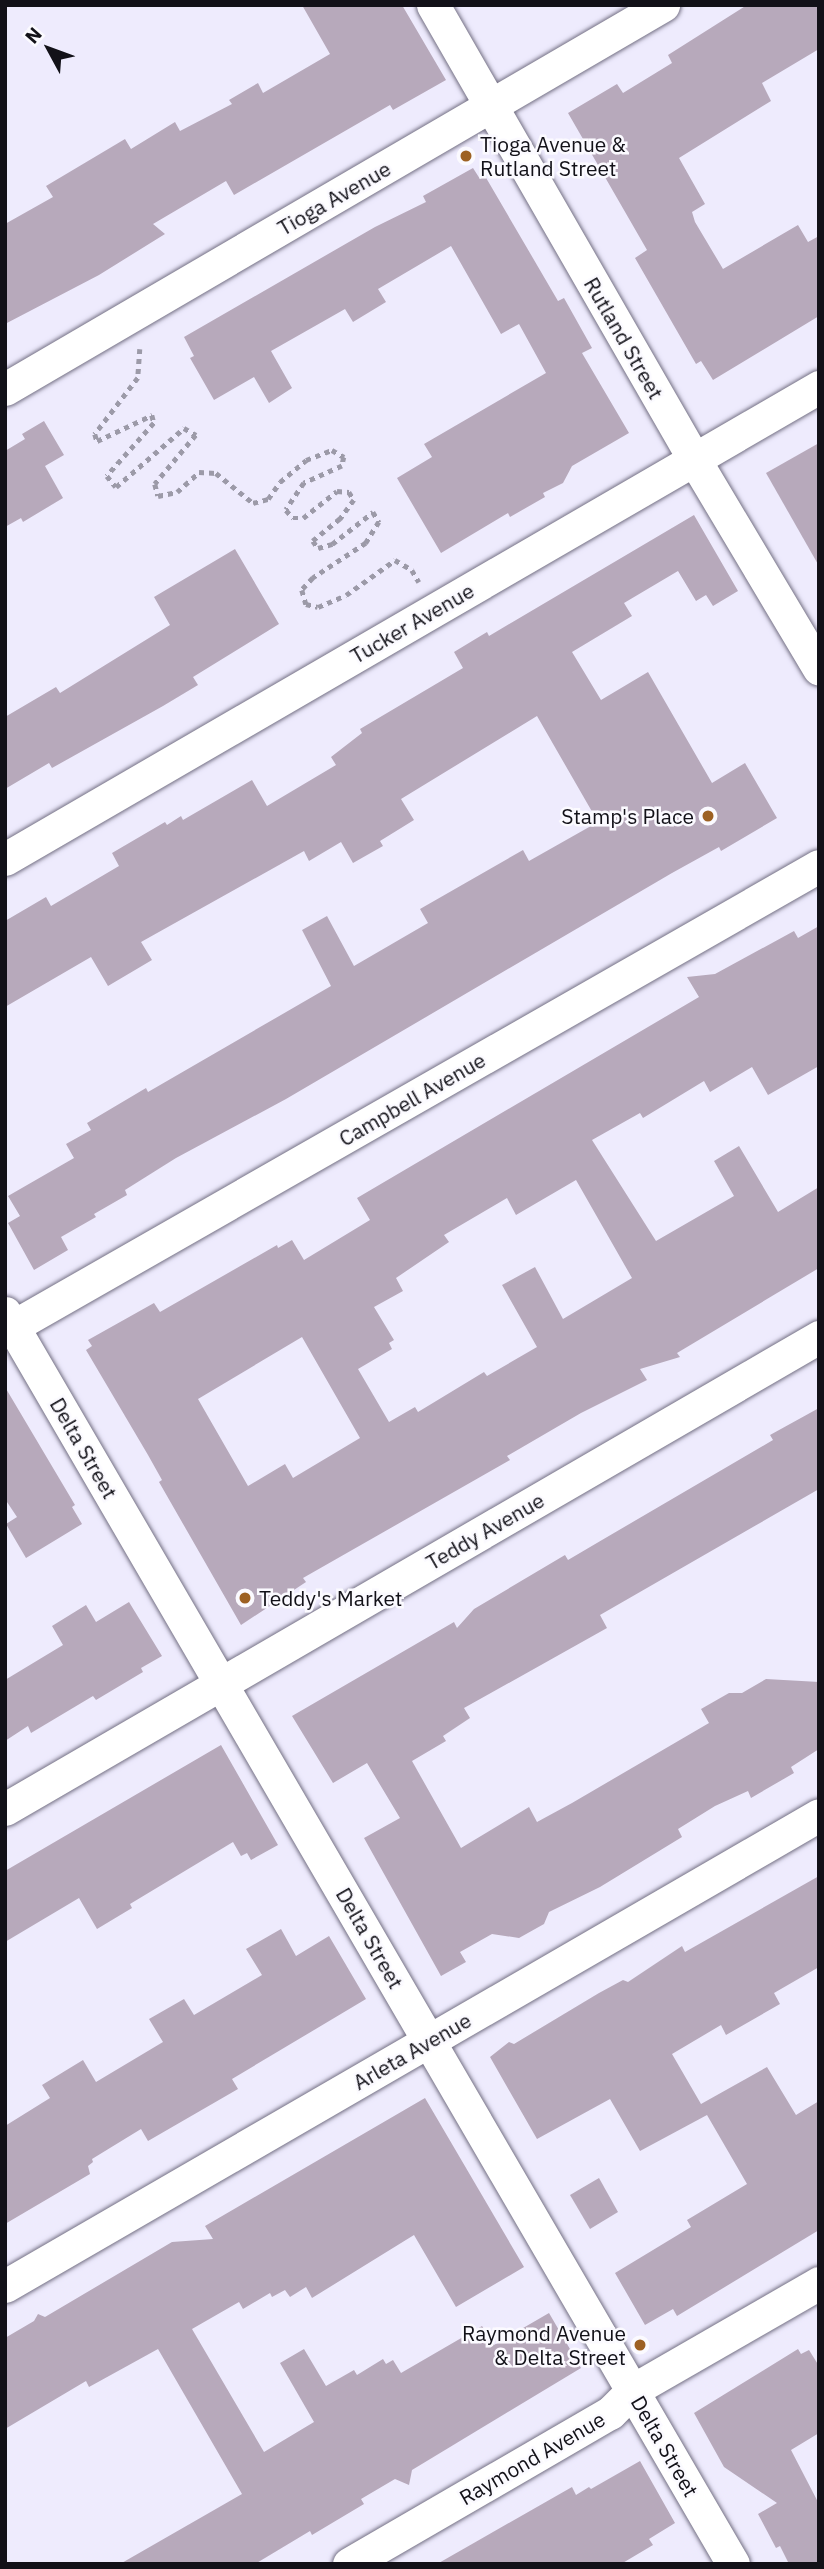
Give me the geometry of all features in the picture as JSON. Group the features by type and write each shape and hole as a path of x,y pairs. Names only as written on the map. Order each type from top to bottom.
{"street":[{"name":"Rutland Street","path":"433,5 694,459 819,669"},
{"name":"Tioga Avenue","path":"5,389 663,5"},
{"name":"Tucker Avenue","path":"5,859 819,387"},
{"name":"Campbell Avenue","path":"8,1324 819,866"},
{"name":"Delta Street","path":"8,1324 223,1684 733,2564"},
{"name":"Teddy Avenue","path":"5,1809 819,1337"},
{"name":"Arleta Avenue","path":"5,2286 819,1815"},
{"name":"Raymond Avenue","path":"349,2564 610,2413 633,2390 819,2283"}],"path":[{"path":"124,320 140,348 138,378 95,434 97,441 152,415 154,424 107,476 116,487 184,428 195,435 155,484 158,496 177,492 199,472 216,473 253,503 268,499 280,482 306,460 331,450 344,457 342,466 304,483 286,510 293,519 303,518 337,491 349,492 354,500 340,520 313,541 318,548 332,544 373,512 379,522 366,543 313,578 302,590 306,604 318,607 346,595 395,560 412,570 436,609"}],"building":[{"path":"302,5 402,5 446,80 393,110 390,105 234,195 226,181 153,224 165,234 99,275 5,324 5,224 53,197 46,186 125,139 131,149 175,122 180,131 232,104 229,100 258,83 263,93 330,54"},
{"path":"747,5 819,5 819,49 762,83 771,101 679,158 705,204 692,212 695,222 723,269 798,225 808,242 819,236 819,316 713,380 701,361 696,364 635,258 647,250 568,113 617,84 623,93 672,63 668,55"},
{"path":"473,168 480,179 485,176 558,301 564,298 592,348 582,353 629,433 572,466 563,483 543,493 545,497 510,517 508,513 441,553 397,478 432,457 424,444 546,373 519,324 501,334 451,246 378,289 386,302 353,322 345,309 271,351 292,388 269,403 254,377 214,400 190,358 194,356 184,337 375,227 426,202 423,196"},
{"path":"44,421 64,455 45,466 63,498 23,522 21,518 5,527 5,451 25,439 22,434"},
{"path":"819,443 819,566 766,473"},
{"path":"694,515 738,591 713,606 706,595 696,601 678,571 624,603 632,616 572,652 601,700 648,672 712,783 745,763 777,818 721,851 719,847 672,873 286,1099 176,1158 125,1190 127,1195 94,1214 96,1217 61,1237 68,1250 34,1270 8,1223 20,1216 8,1196 74,1158 66,1144 91,1130 87,1123 146,1088 148,1092 331,986 302,930 327,916 354,966 428,923 420,909 523,850 529,861 598,822 537,716 401,799 414,820 380,841 383,846 353,863 341,842 309,861 304,851 141,942 152,960 108,986 91,957 5,1007 5,921 46,897 51,906 119,866 112,853 165,822 167,825 181,816 183,820 252,780 267,806 336,765 331,757 362,733 360,729 463,668 454,652 487,632 489,636"},
{"path":"235,549 279,624 193,677 198,685 52,768 49,763 5,789 5,717 56,687 60,693 170,625 154,597"},
{"path":"819,926 819,1066 768,1095 752,1067 710,1092 704,1081 643,1118 640,1113 592,1140 656,1241 734,1196 714,1161 739,1146 778,1212 819,1187 819,1268 677,1353 680,1357 640,1369 647,1380 581,1413 507,1456 510,1460 303,1578 306,1582 241,1625 159,1482 162,1480 148,1455 86,1350 92,1346 88,1340 154,1303 160,1312 277,1245 278,1248 292,1240 304,1260 370,1220 357,1198 699,997 687,977 715,974 794,931 798,938","holes":["576,1180 632,1278 563,1319 535,1267 502,1285 537,1347 487,1376 484,1372 418,1412 415,1407 389,1422 358,1369 392,1349 389,1343 394,1340 374,1307 403,1291 396,1278 449,1242 444,1235 507,1198 516,1215","302,1337 360,1438 293,1478 285,1464 248,1486 198,1399"]},
{"path":"5,1387 75,1505 72,1507 82,1524 26,1558 6,1524 17,1517 5,1499"},
{"path":"819,1408 819,1489 600,1615 607,1628 464,1708 470,1718 443,1736 446,1741 412,1761 461,1848 529,1807 537,1822 572,1803 709,1723 701,1709 729,1693 742,1693 766,1679 819,1682 819,1749 791,1767 794,1773 751,1798 748,1791 715,1806 678,1829 682,1837 600,1887 549,1912 544,1924 519,1938 492,1934 460,1952 466,1962 441,1976 364,1838 400,1818 367,1763 333,1783 292,1716 454,1622 457,1628 474,1609 565,1555 568,1560 773,1440 770,1435"},
{"path":"129,1602 162,1656 141,1668 143,1672 96,1700 93,1696 31,1733 28,1726 5,1741 5,1680 63,1645 52,1626 86,1605 96,1622"},
{"path":"221,1745 278,1845 251,1860 247,1853 241,1856 233,1842 130,1904 132,1908 97,1929 79,1898 5,1942 5,1871"},
{"path":"819,1876 819,1967 774,1993 780,2004 726,2035 721,2025 672,2054 701,2104 767,2067 796,2115 819,2101 819,2230 677,2316 673,2309 645,2325 615,2273 691,2227 687,2220 747,2184 707,2115 640,2151 610,2099 537,2139 490,2057 509,2042 514,2044 599,1993 623,1980 628,1982 682,1946 685,1952"},
{"path":"281,1929 296,1956 329,1936 366,1999 232,2079 238,2089 148,2141 141,2129 92,2159 93,2162 88,2166 90,2174 5,2224 5,2126 50,2098 42,2085 83,2060 96,2082 163,2042 149,2019 184,1999 194,2015 262,1975 246,1949"},
{"path":"425,2098 524,2267 456,2307 414,2235 312,2298 306,2287 290,2297 285,2290 272,2297 270,2293 243,2309 239,2302 192,2329 264,2452 314,2422 280,2363 304,2349 326,2386 354,2370 357,2375 383,2359 386,2364 393,2360 401,2373 482,2326 494,2345 549,2313 581,2368 412,2470 409,2485 395,2479 361,2499 364,2504 312,2535 310,2531 255,2564 120,2564 242,2494 158,2349 89,2387 86,2381 5,2429 5,2338 34,2321 38,2314 45,2317 172,2242 213,2239 205,2226"},
{"path":"599,2178 618,2212 590,2229 570,2195"},
{"path":"798,2349 801,2354 809,2350 819,2366 819,2433 791,2450 819,2504 819,2564 789,2564 780,2546 776,2548 758,2514 777,2503 724,2467 694,2413"},
{"path":"640,2461 675,2523 649,2539 653,2545 621,2564 437,2564 572,2487 576,2495"}],"place":[{"name":"Tioga Avenue & Rutland Street","path":"466,156"},
{"name":"Stamp's Place","path":"708,816"},
{"name":"Teddy's Market","path":"245,1598"},
{"name":"Raymond Avenue & Delta Street","path":"640,2345"}]}
